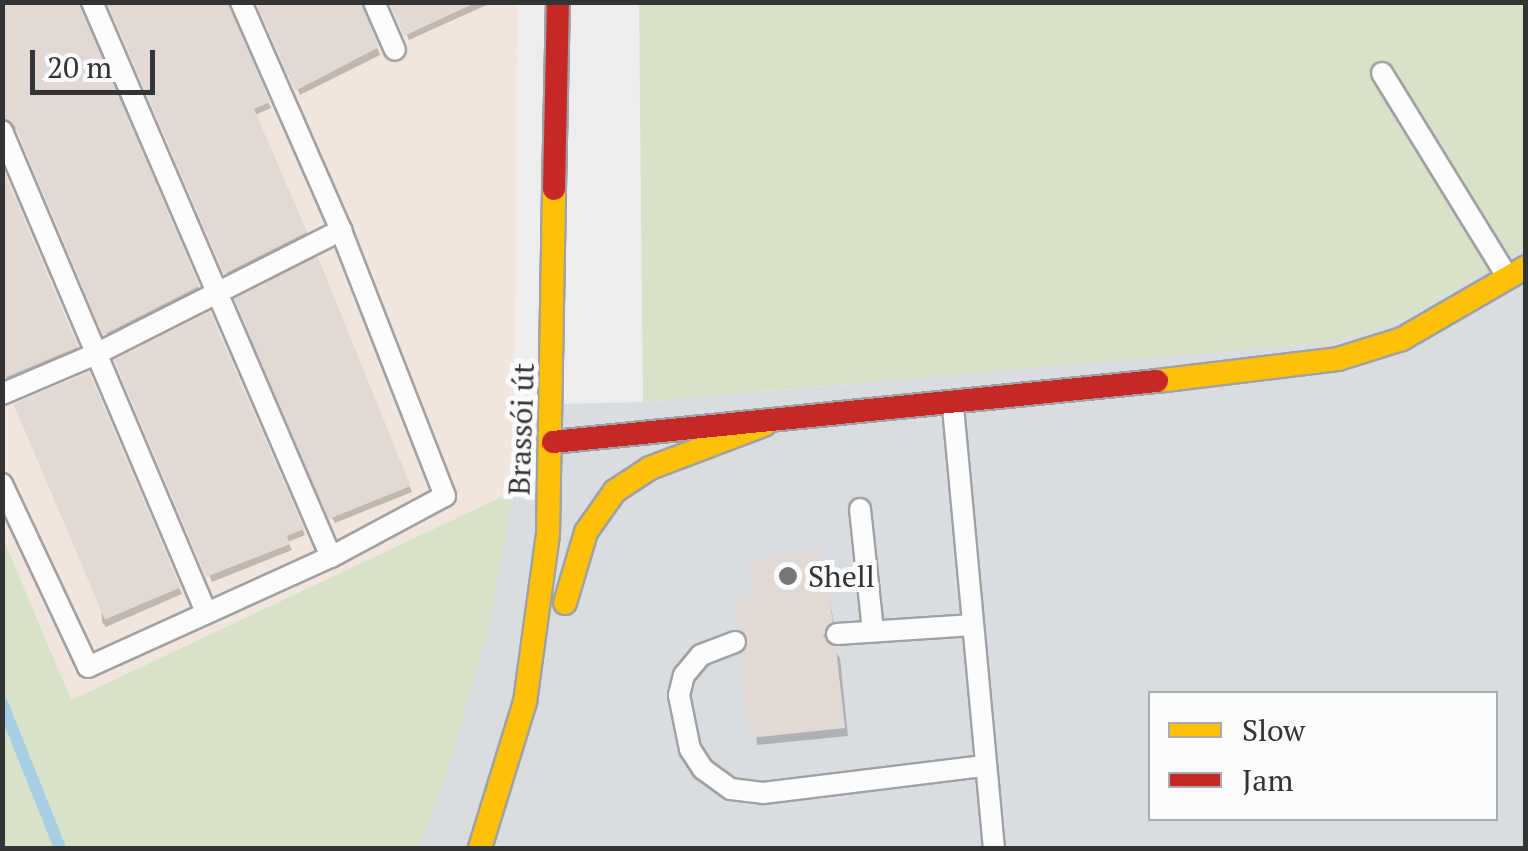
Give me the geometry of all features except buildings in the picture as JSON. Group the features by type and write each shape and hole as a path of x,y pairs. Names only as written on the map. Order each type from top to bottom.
{"main road":[{"name":"Brassói út","path":"480,848 516,730 536,632 552,442 558,2"},
{"path":"552,442 953,406 1338,359 1402,338 1517,272"},
{"path":"516,730 548,676 579,549 603,504 630,478 764,425"}],"lane":[{"path":"92,2 214,296 332,558"},
{"path":"2,484 88,667 332,558 444,496 341,230 241,2"},
{"path":"374,2 395,50"},
{"path":"1382,73 1517,272"},
{"path":"2,131 206,612"},
{"path":"2,394 96,354 341,230"},
{"path":"953,406 994,848"},
{"path":"860,508 873,631"},
{"path":"837,634 972,626"},
{"path":"735,642 701,655 684,676 679,695 690,749 703,770 731,788 763,793 984,766"}],"shaded area":[{"path":"2,3 517,3 514,491 70,700 3,538"},
{"path":"1525,248 1525,848 418,848 448,771 488,632 514,491 514,405 644,402 1331,342"}],"green space":[{"path":"639,3 1525,3 1525,248 1398,322 1331,342 643,402"},
{"path":"514,491 488,632 448,771 418,848 3,848 3,538 71,700"}],"waterway":[{"path":"2,703 60,848"}],"traffic: slow":[{"path":"480,848 525,702 548,535 554,189"},
{"path":"1157,381 1338,359 1402,339 1526,267"},
{"path":"565,603 586,532 615,491 650,468 764,425"}],"traffic: jam":[{"path":"554,189 558,2"},
{"path":"553,442 1157,381"}],"place":[{"name":"Shell","path":"788,576"}]}
